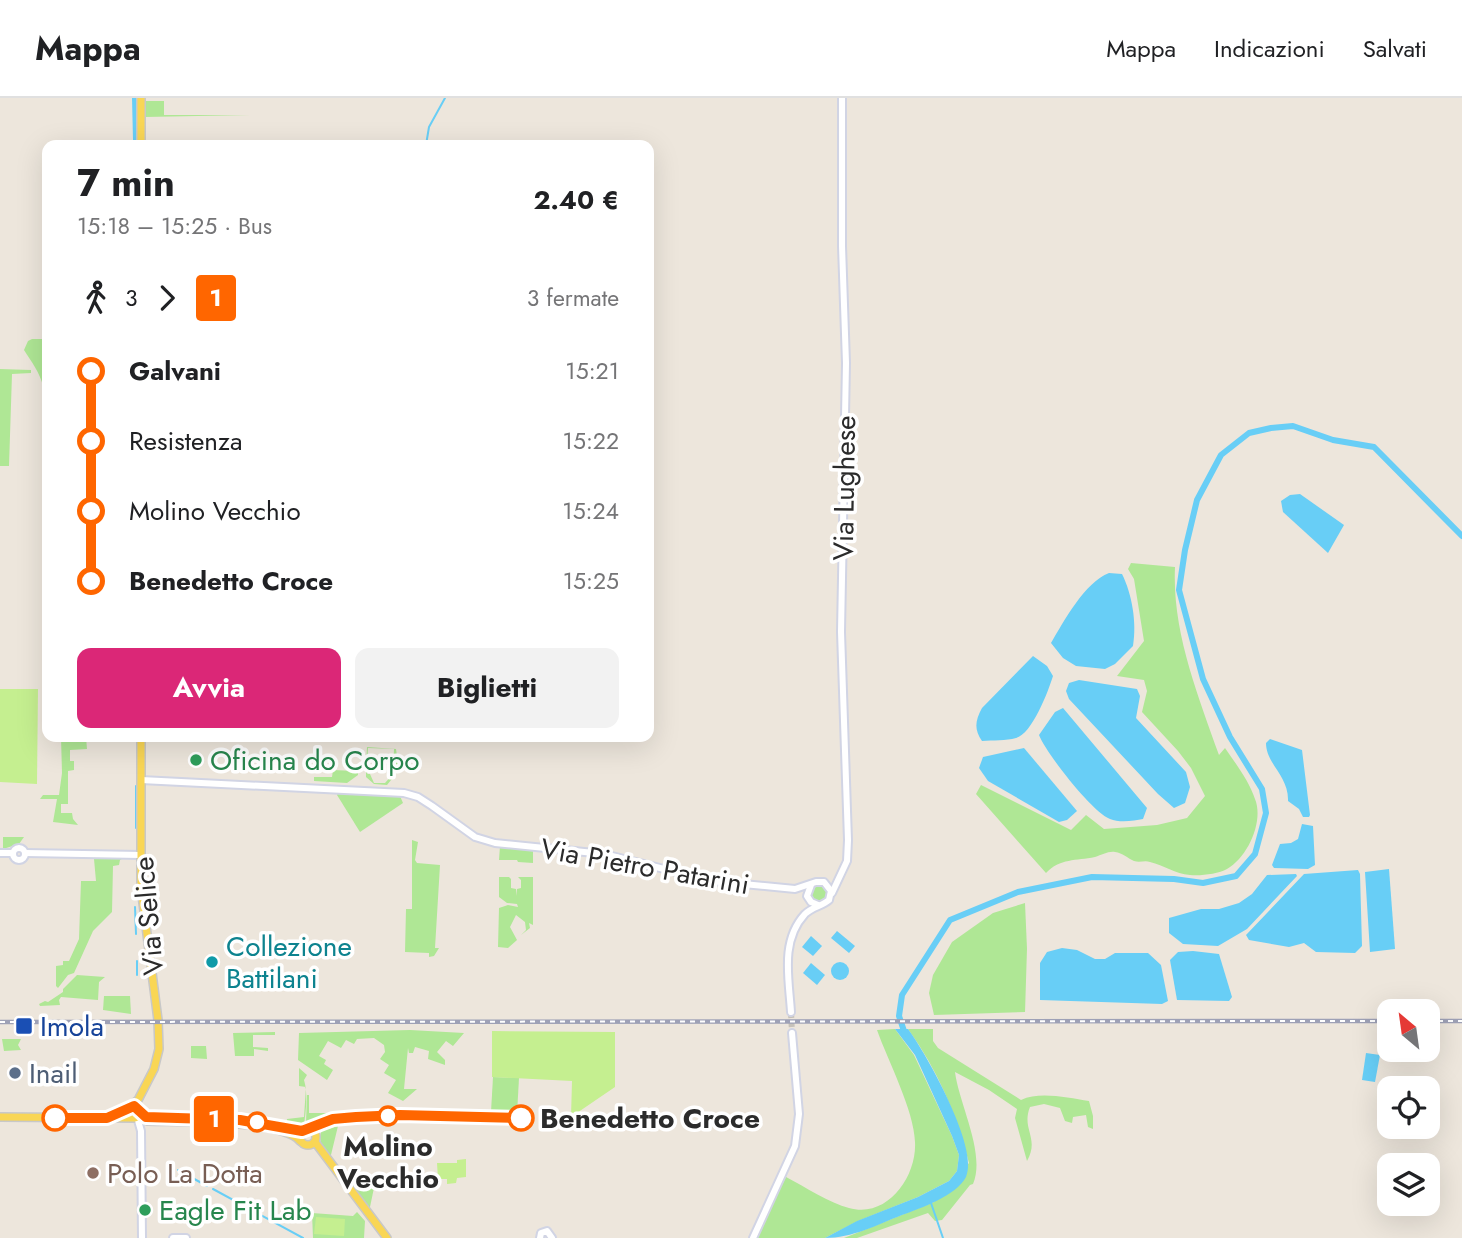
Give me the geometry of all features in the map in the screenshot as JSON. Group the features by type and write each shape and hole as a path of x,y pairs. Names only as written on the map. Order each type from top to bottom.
{"main road":[{"path":"141,98 141,140"},
{"name":"Via Lughese","path":"807,912 827,902 831,895 847,861 848,839 841,632 846,363 842,246 842,98"},
{"name":"Via Selice","path":"135,1112 157,1062 160,1038 141,887 141,742"},
{"name":"Via Pietro Patarini","path":"141,780 404,793 418,797 475,837 495,843 589,851 698,879 795,889 816,882"},
{"path":"0,853 13,853 19,860 25,853 141,855"},
{"path":"791,1012 788,950 794,930 807,912 808,889 816,882 840,875"},
{"path":"816,882 827,884 831,895"},
{"name":"Via Pietro Patarini","path":"795,889 808,898"},
{"path":"808,898 813,904 820,905"},
{"path":"753,1238 795,1146 799,1114 792,1033"},
{"path":"0,1117 107,1118 135,1112 148,1117 256,1121 302,1131 307,1129 314,1132 311,1144 314,1150 382,1238"},
{"path":"135,1112 148,1121 258,1126 290,1133 311,1144 387,1238"},
{"path":"135,1112 141,1131 142,1238"},
{"path":"300,1140 302,1131"},
{"path":"540,1238 541,1233 547,1231 554,1238"},
{"path":"173,1238 186,1238"}],"green space":[{"path":"145,101 164,101 164,115 250,115 145,117"},
{"path":"42,339 42,383 24,350 28,341"},
{"path":"0,369 31,370 31,373 12,374 9,466 0,466"},
{"path":"1131,563 1175,567 1178,615 1188,663 1219,755 1225,748 1246,779 1255,799 1256,828 1241,856 1227,869 1219,872 1185,874 1148,861 1134,861 1120,853 1112,852 1063,862 1046,873 976,794 981,785 1071,830 1086,815 1104,829 1157,825 1187,818 1205,796 1191,768 1142,712 1147,691 1144,680 1117,676 1144,641 1134,579 1128,569"},
{"path":"0,689 38,689 37,784 0,782"},
{"path":"61,742 86,742 87,749 70,750 70,761 74,761 74,770 68,771 68,804 61,804 61,813 72,813 78,825 53,822 57,799 40,799 43,795 59,795 62,773"},
{"path":"367,747 396,749 399,770 387,785 374,784 366,777 366,769 370,769 367,774 370,774 374,783 385,783 393,774 394,749 368,748 367,765 370,766 366,766"},
{"path":"356,769 358,775 347,783 314,781 314,777 332,777 333,770"},
{"path":"338,793 400,796 403,803 360,832"},
{"path":"3,837 24,837 19,844 3,849"},
{"path":"412,840 418,842 415,860 417,863 440,865 435,948 439,948 434,956 429,957 429,953 405,952 406,909 412,909"},
{"path":"500,846 533,849 533,863 499,860"},
{"path":"94,859 122,859 119,865 113,866 112,912 93,931 74,973 68,975 58,988 56,966 63,965 63,961 69,961 79,939 81,881 96,881"},
{"path":"499,877 511,879 511,888 516,889 517,896 517,889 521,888 521,880 518,877 533,877 533,925 529,923 530,928 521,935 526,930 525,922 516,915 510,927 517,940 508,948 498,947 499,908 508,905 518,907 517,904 507,903 499,897"},
{"path":"819,884 825,887 828,893 825,899 819,902 813,899 810,893 813,887"},
{"path":"1025,903 1025,1012 934,1015 929,993 933,975 952,942 993,913"},
{"path":"77,975 105,977 99,982 98,1000 61,997 60,1005 40,1006 39,1004 48,1002 63,992"},
{"path":"104,996 130,996 131,1014 103,1010"},
{"path":"895,1029 914,1055 952,1136 959,1155 957,1171 949,1181 918,1197 858,1221 825,1238 754,1238 786,1177 834,1202 863,1210 887,1201 905,1181 914,1155 914,1129 877,1030"},
{"path":"908,1029 933,1029 933,1041 938,1048 1021,1100 1045,1096 1089,1101 1093,1129 1088,1127 1086,1115 1073,1117 1072,1123 1065,1121 1060,1108 1044,1104 1030,1107 1028,1121 1032,1146 1027,1161 1015,1118 1017,1109 955,1072 974,1144 976,1172 973,1184 942,1220 935,1221 928,1213 857,1238 844,1238 934,1202 969,1163 945,1093"},
{"path":"410,1030 464,1033 453,1046 446,1041 437,1052 445,1060 445,1065 428,1059 429,1051 415,1047 413,1053 409,1053 408,1048 404,1089 417,1089 403,1101 388,1093 396,1080 384,1073 389,1065 380,1059 385,1052 384,1045 374,1038 357,1039 354,1044 346,1040 341,1048 328,1041 319,1056 326,1060 324,1064 333,1070 327,1080 298,1060 299,1033"},
{"path":"492,1031 615,1032 615,1087 571,1117 572,1081 492,1077"},
{"path":"275,1032 275,1035 253,1035 253,1047 268,1048 268,1051 254,1049 254,1056 235,1056 233,1033"},
{"path":"2,1039 21,1039 18,1045 21,1050 4,1051"},
{"path":"191,1046 206,1046 207,1059 191,1058"},
{"path":"299,1068 307,1075 304,1080 305,1087 299,1086"},
{"path":"493,1077 519,1078 517,1114 491,1112"},
{"path":"306,1090 304,1125 287,1123 287,1119 304,1117"},
{"path":"307,1095 309,1113 328,1113 328,1117 313,1124 306,1123"},
{"path":"326,1125 328,1129 338,1126 330,1159 320,1140 324,1128 320,1130"},
{"path":"466,1159 466,1177 457,1178 456,1183 447,1184 447,1179 438,1179 437,1163 457,1163 457,1160"},
{"path":"346,1178 375,1183 370,1207 367,1207"},
{"path":"357,1212 365,1221 364,1238 313,1238 312,1213 353,1216"},
{"path":"316,1217 345,1219 344,1236 314,1234"}],"water":[{"path":"132,98 138,98 138,140 133,140"},
{"path":"1300,494 1344,525 1328,553 1283,512 1281,501 1290,495"},
{"path":"1109,573 1122,574 1128,590 1134,618 1133,646 1115,664 1105,669 1076,666 1063,658 1051,643 1084,593"},
{"path":"1033,656 1047,666 1053,676 1033,721 1022,735 1016,738 982,741 976,725 982,708"},
{"path":"1079,680 1137,689 1140,696 1136,718 1186,772 1190,787 1185,803 1174,808 1158,794 1069,699 1066,691 1069,683"},
{"path":"1063,708 1147,808 1143,819 1110,819 1081,794 1060,768 1039,735 1055,712"},
{"path":"1270,739 1302,750 1309,817 1303,817 1299,809 1288,801 1285,784 1267,750 1266,743"},
{"path":"1024,748 1077,811 1067,820 1059,822 988,781 979,768 983,757"},
{"path":"1302,824 1313,826 1315,865 1308,869 1274,868 1272,865 1280,844 1298,839"},
{"path":"1389,869 1395,949 1370,952 1365,872"},
{"path":"1358,870 1362,946 1355,953 1316,952 1304,943 1289,947 1249,940 1246,935 1304,874"},
{"path":"1296,874 1247,929 1218,946 1183,944 1169,933 1169,918 1239,903 1252,894 1267,875"},
{"path":"837,931 855,946 849,953 831,938"},
{"path":"811,936 822,946 813,956 802,947"},
{"path":"1062,948 1077,950 1095,959 1105,959 1115,953 1148,953 1161,965 1168,1001 1162,1004 1040,1000 1040,963 1047,952"},
{"path":"1178,952 1219,954 1232,997 1229,1001 1177,1000 1170,960"},
{"path":"840,962 846,965 849,971 846,977 840,980 834,977 831,971 834,965"},
{"path":"811,963 825,975 817,985 803,973"},
{"path":"895,1029 908,1029 938,1079 959,1124 965,1145 968,1164 966,1177 946,1196 928,1205 874,1227 825,1238 857,1221 918,1197 949,1181 957,1171 959,1155 952,1136 915,1055"},
{"path":"1366,1053 1377,1055 1379,1062 1375,1082 1362,1080"}],"waterway":[{"path":"427,140 429,127 445,98"},
{"path":"905,1034 899,1016 902,995 950,920 1018,892 1092,877 1174,879 1203,883 1236,876 1255,854 1266,813 1262,789 1230,737 1203,679 1179,590 1197,500 1221,455 1249,433 1293,426 1333,440 1374,447 1462,536"},
{"path":"136,786 136,828"},
{"path":"135,907 136,934"},
{"path":"137,961 137,975"},
{"path":"178,1170 207,1186"},
{"path":"213,1189 303,1238"},
{"path":"931,1203 943,1238"}],"tunnel":[{"path":"791,1012 792,1033"}],"railway":[{"path":"0,1022 1377,1021"},
{"path":"1440,1021 1462,1021"}],"bus line":[{"name":"1","path":"55,1118 107,1118 134,1106 146,1117 240,1120 302,1131 313,1129 333,1119 356,1117 400,1115 521,1118"}],"place":[{"name":"Oficina do Corpo","path":"196,760"},
{"name":"Collezione Battilani","path":"212,962"},
{"name":"Imola","path":"24,1026"},
{"name":"Inail","path":"15,1073"},
{"name":"Molino Vecchio","path":"388,1116"},
{"name":"Benedetto Croce","path":"521,1118"},
{"name":"Polo La Dotta","path":"93,1173"},
{"name":"Eagle Fit Lab","path":"145,1210"}]}
